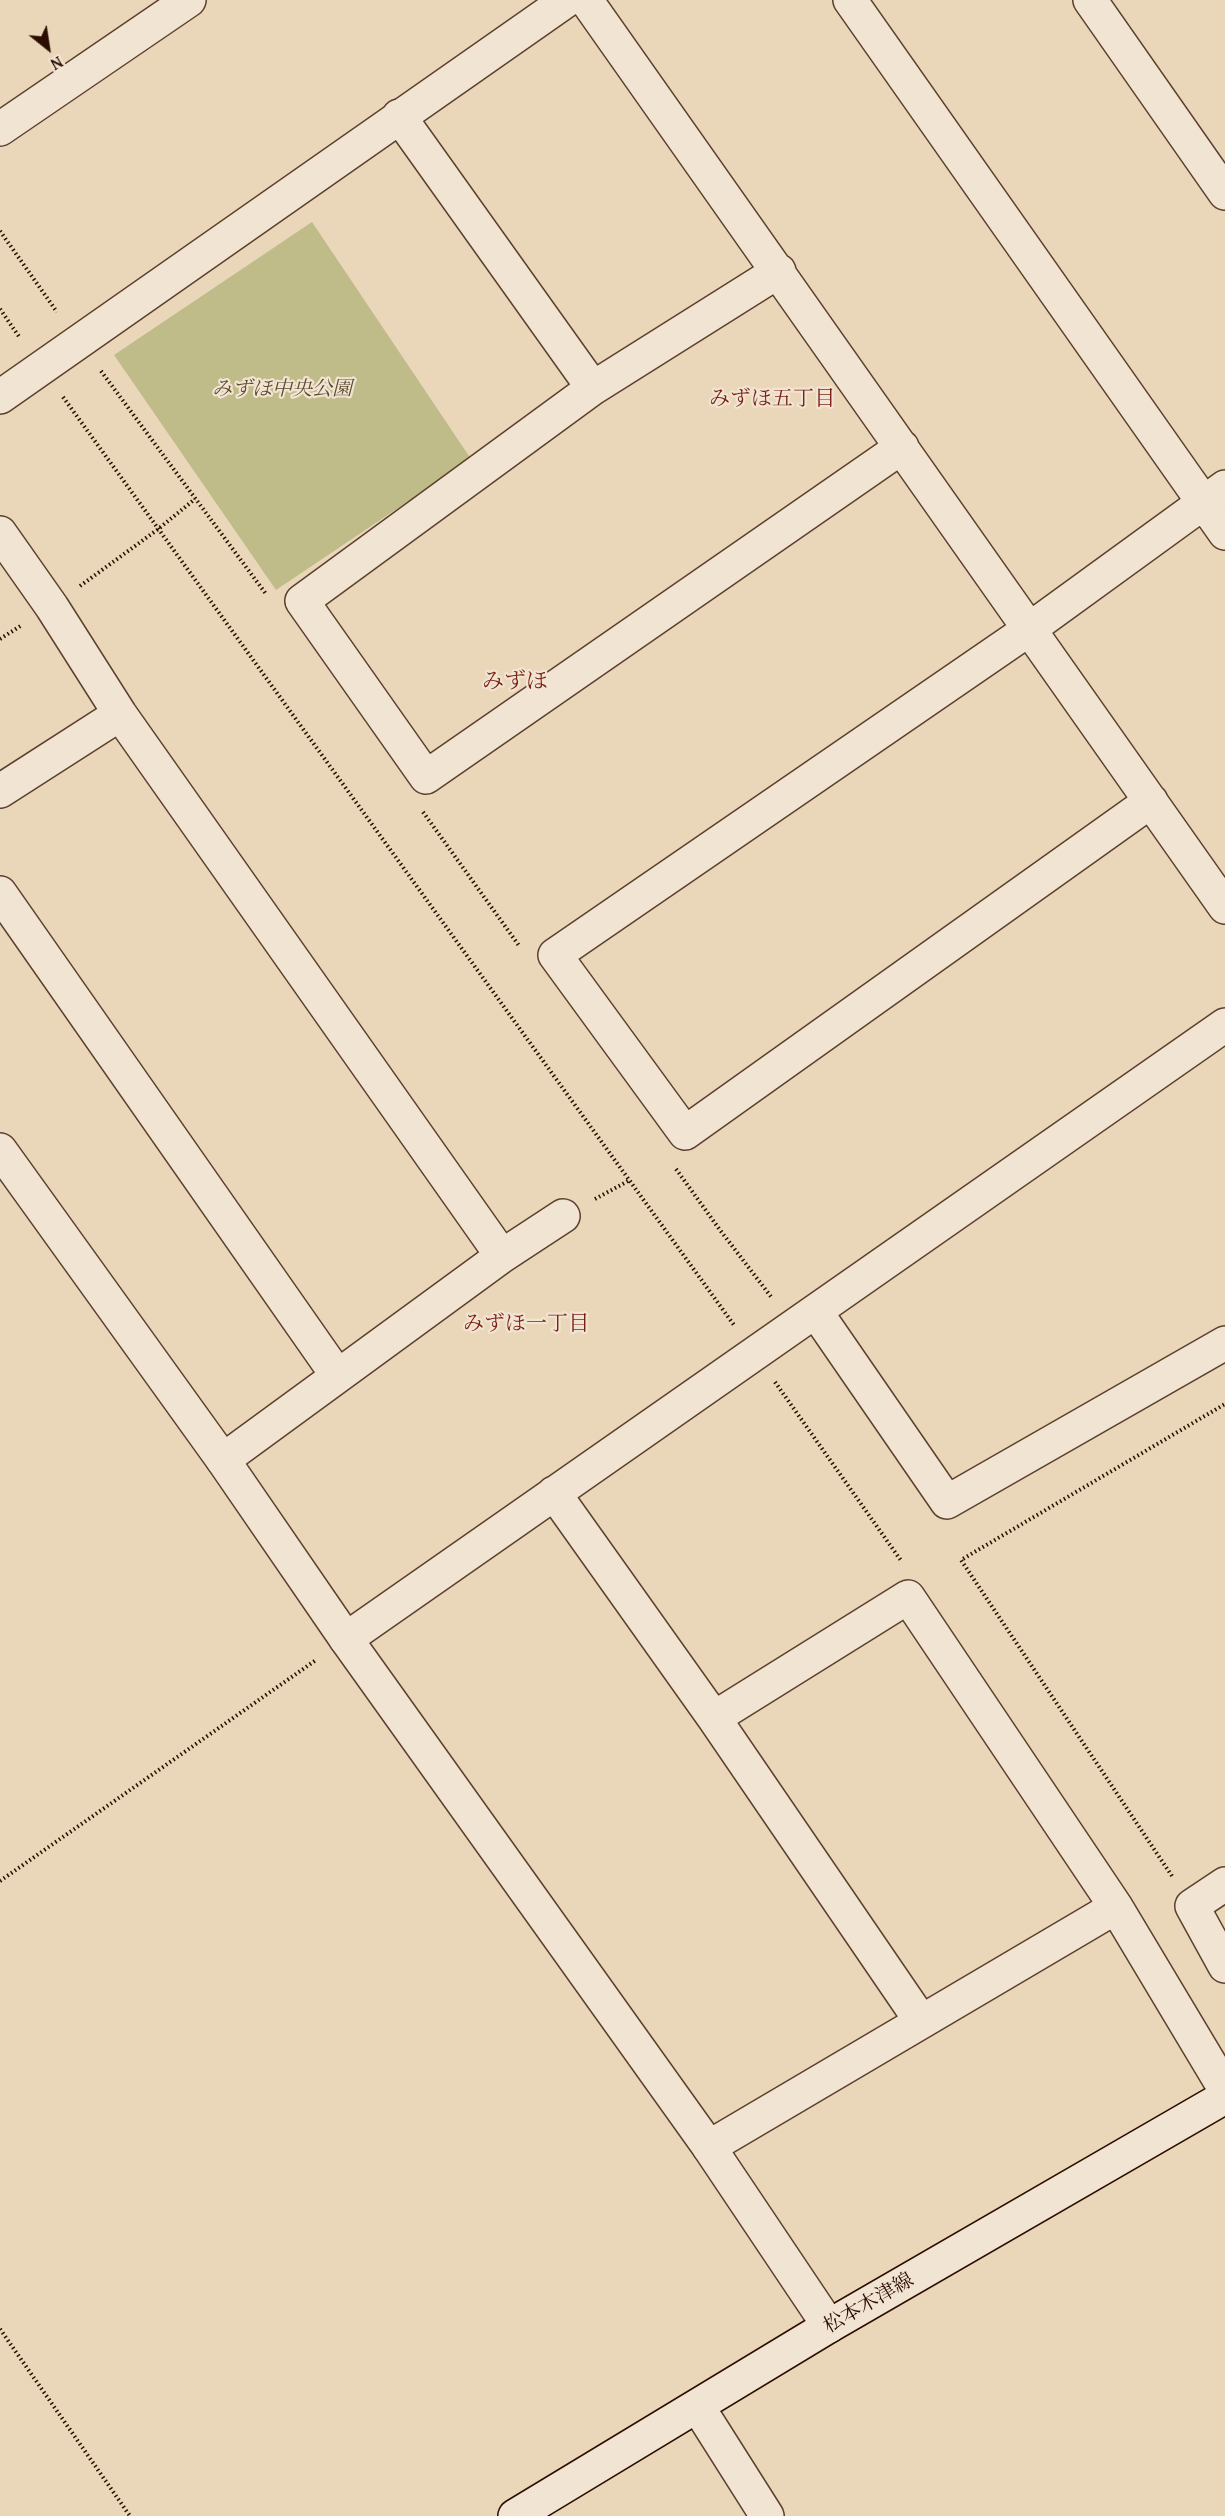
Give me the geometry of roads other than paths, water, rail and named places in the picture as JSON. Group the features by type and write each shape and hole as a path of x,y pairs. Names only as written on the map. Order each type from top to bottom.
{"street":[{"path":"0,129 189,0"},
{"path":"0,397 567,0"},
{"path":"586,0 1031,628 1225,907"},
{"path":"850,0 1214,494 1225,533"},
{"path":"1090,0 1225,193"},
{"path":"399,116 593,388"},
{"path":"778,271 593,388 302,601 426,777 902,447"},
{"path":"1151,801 685,1133 555,955 1031,628 1214,494"},
{"path":"0,533 52,607 120,714 502,1256"},
{"path":"0,791 120,714"},
{"path":"0,893 337,1375"},
{"path":"346,1639 1225,1024"},
{"path":"0,1150 223,1460 346,1639 709,2147 829,2326"},
{"path":"223,1460 502,1256 563,1216"},
{"path":"805,1319 947,1502 1225,1343"},
{"path":"554,1493 714,1718 921,2021"},
{"path":"714,1718 908,1597 1116,1907 1225,2089"},
{"path":"1225,1884 1191,1906 1225,1966"},
{"path":"709,2147 1116,1907"},
{"name":"松本木津線","path":"516,2516 829,2326 1225,2097"},
{"path":"698,2407 767,2516"}],"district":[{"name":"みずほ五丁目","path":"772,400"},
{"name":"みずほ","path":"515,682"},
{"name":"みずほ一丁目","path":"526,1325"}],"park label":[{"name":"みずほ中央公園","path":"282,390"}]}
